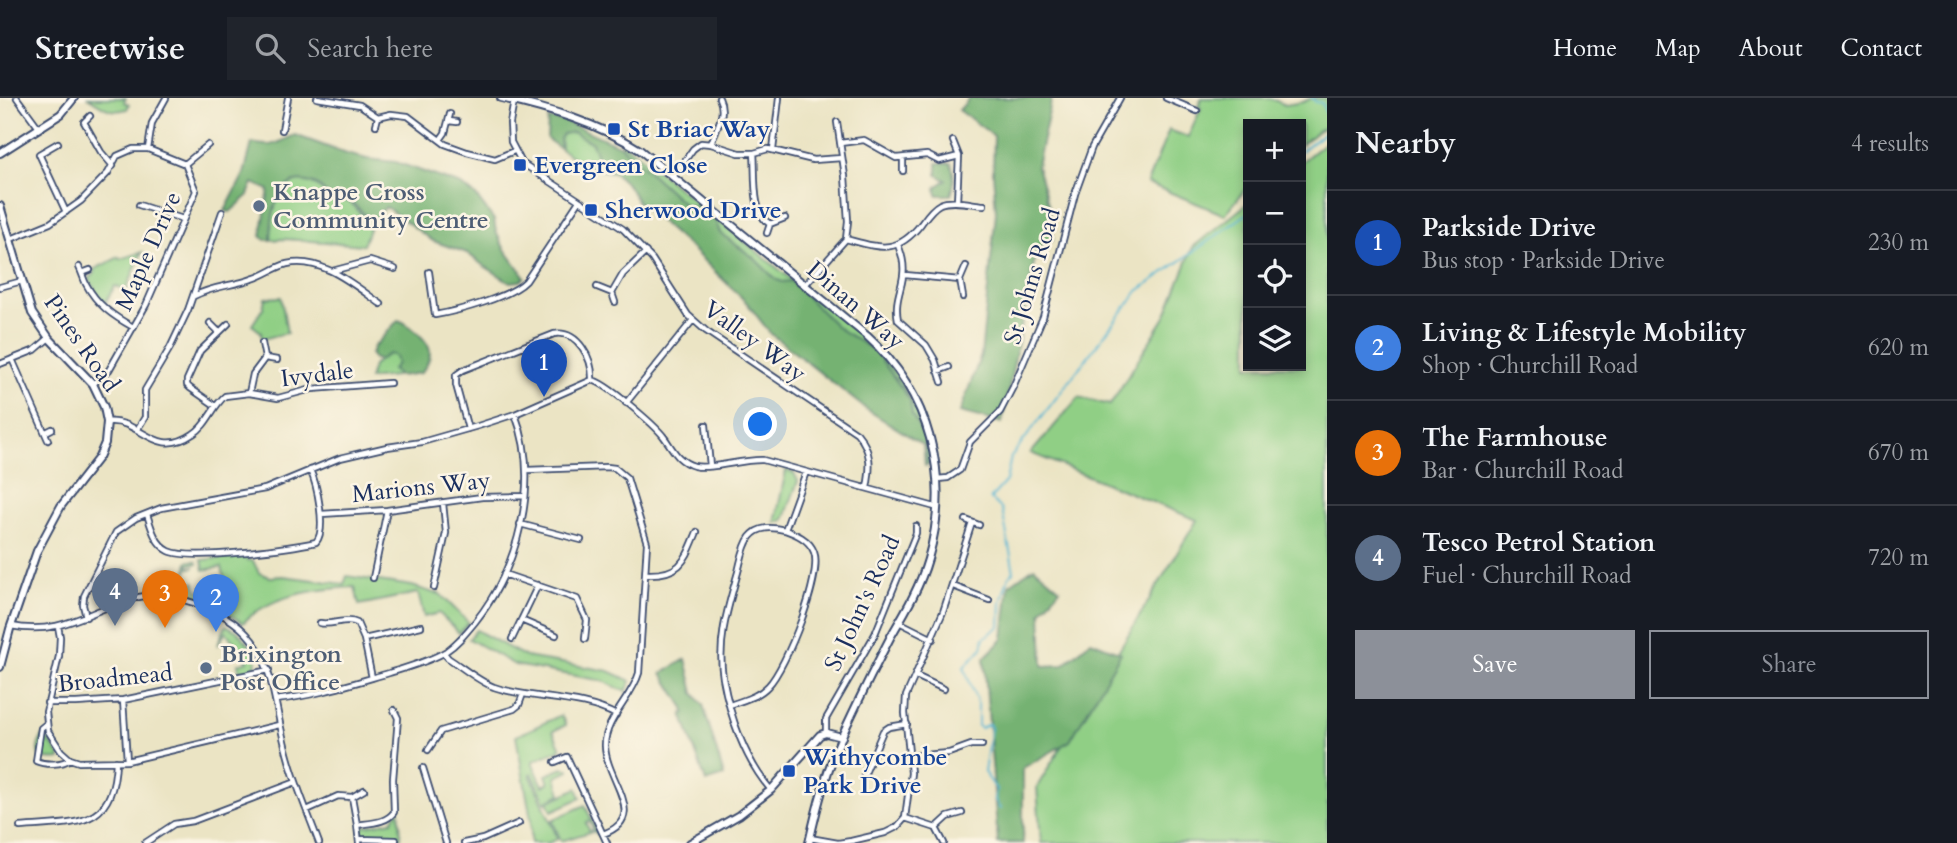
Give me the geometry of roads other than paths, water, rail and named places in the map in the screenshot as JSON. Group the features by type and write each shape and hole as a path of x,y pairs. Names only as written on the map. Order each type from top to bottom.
{"street":[{"path":"17,98 39,129"},
{"path":"0,153 61,114 74,98"},
{"path":"11,239 50,223 81,201 113,166 117,156 133,149 148,149 152,123 166,98"},
{"path":"282,130 288,98"},
{"path":"317,98 360,105 378,117 391,114 408,116 440,140 460,150 495,159 513,151 509,131 514,101"},
{"name":"Dinan Way","path":"501,98 555,112 614,135 640,150 867,336 901,371 913,392 928,430 937,479 928,559 842,737 820,795 809,841"},
{"path":"711,144 722,119 722,101 719,98"},
{"path":"773,150 779,98"},
{"name":"St Johns Road","path":"937,479 948,478 960,470 970,442 1000,412 1013,387 1043,317 1063,237 1085,166 1092,147 1119,98"},
{"path":"1166,98 1197,111"},
{"path":"440,140 450,114"},
{"path":"90,116 84,122 101,152 113,166"},
{"path":"376,125 378,117"},
{"path":"449,121 457,122"},
{"path":"805,285 846,239 848,221 837,122"},
{"path":"840,143 864,140 889,156 903,158 927,155 939,161 959,156"},
{"path":"953,141 959,156 957,202"},
{"path":"58,144 39,153 66,212"},
{"path":"673,177 698,145 711,144 732,152 754,153 768,149 813,160 842,158"},
{"path":"185,164 208,145"},
{"name":"Maple Drive","path":"93,384 109,370 146,305 196,191 185,164 148,149"},
{"name":"Valley Way","path":"513,151 530,170 623,229 646,252 693,320 857,433 869,451 870,473 867,488"},
{"path":"754,153 757,207 763,220 770,223 785,218"},
{"path":"903,158 903,171"},
{"path":"435,315 479,304 523,284 579,201"},
{"path":"846,239 881,247 898,245 914,233 937,205 957,202 985,205"},
{"path":"139,205 183,219"},
{"name":"Pines Road","path":"0,206 32,313 49,338 93,384 104,407 107,422"},
{"path":"137,430 145,417 145,390 170,348 193,297 222,212"},
{"path":"767,233 770,223"},
{"path":"898,245 905,262 905,275 897,310 898,320 926,345 942,382"},
{"path":"615,302 612,293 623,274 646,252"},
{"path":"332,271 370,261 395,268"},
{"path":"193,297 206,290 255,279 296,262 332,271 381,304"},
{"path":"963,297 960,280 966,266"},
{"path":"79,267 99,304 108,313 133,327"},
{"path":"82,273 90,270"},
{"path":"429,272 437,324"},
{"path":"905,275 960,280"},
{"path":"0,287 22,281"},
{"path":"597,287 612,293"},
{"path":"626,403 693,320"},
{"path":"210,323 218,331"},
{"path":"187,385 193,362 207,342 228,324"},
{"path":"468,429 456,385 457,375 463,370 554,334 572,336 592,365 592,380"},
{"path":"0,364 35,350 49,338"},
{"name":"Ivydale","path":"249,393 253,374 265,358 262,343"},
{"name":"Ivydale","path":"265,358 277,360"},
{"path":"12,359 48,440"},
{"path":"938,372 949,368"},
{"path":"86,617 84,596 116,532 147,514 160,509 265,489 310,470 373,450 422,442 468,429 515,414 592,380 601,383 626,403 660,433 681,459 691,465 710,466 735,461 764,460 935,507"},
{"name":"Ivydale","path":"107,422 122,422 157,441 181,441 199,429 225,396 249,393 278,398 312,389 390,383"},
{"path":"177,387 187,385 216,406"},
{"path":"275,700 310,696 372,678 444,653 464,635 481,614 504,574 520,524 527,470 524,445 515,414"},
{"path":"0,667 37,551 61,506 99,457 105,443 107,422"},
{"path":"706,425 710,466"},
{"path":"46,432 52,429"},
{"path":"527,470 615,468 625,475 647,543 639,673 634,689 616,715 605,741 608,764 626,812 622,822 603,834"},
{"path":"147,514 161,545 183,555 247,551 316,542 321,535 321,514 310,470"},
{"path":"785,530 806,472"},
{"name":"Marions Way","path":"321,514 387,510 482,497 525,496"},
{"path":"434,588 446,533 443,503"},
{"path":"373,578 387,510"},
{"path":"966,520 979,526"},
{"path":"809,841 862,841 897,827 905,818 910,789 906,696 933,639 972,523"},
{"path":"520,524 581,540"},
{"name":"St John's Road","path":"690,843 701,841 771,790 816,738 826,733 826,719 875,634 912,544 916,526"},
{"path":"730,705 767,688 788,654 807,600 816,566 813,550 802,538 785,530 765,528 756,532 746,544 722,639 723,675 730,705 748,753 761,778 771,790"},
{"path":"647,574 664,574 677,569 697,531"},
{"path":"504,574 577,599 587,620 585,639"},
{"path":"512,639 538,585"},
{"path":"953,586 989,600"},
{"path":"11,626 36,629 58,626 144,596 191,602 222,614 244,631 257,646 269,670 279,726 319,843"},
{"path":"521,620 556,635"},
{"path":"320,623 329,625 354,621 364,639 372,678"},
{"path":"899,622 933,639"},
{"path":"58,626 59,656 47,702 47,724 48,731 61,751 70,759 79,762 127,761 279,726"},
{"path":"364,639 421,626"},
{"path":"444,653 447,658 490,686 588,705 616,715"},
{"name":"Broadmead","path":"47,702 123,700 269,670"},
{"path":"916,676 944,690"},
{"path":"934,693 937,687"},
{"path":"428,750 441,731 514,709 519,705 523,694"},
{"path":"123,700 127,761"},
{"path":"357,825 384,820 392,817 394,812 393,779 398,718 394,710"},
{"path":"47,724 41,728 36,761 65,763 70,759"},
{"path":"863,778 883,731 889,727 907,724"},
{"path":"826,733 842,737"},
{"path":"910,755 949,753 971,745 982,745"},
{"path":"555,762 567,757 607,843"},
{"path":"20,827 81,821 101,811 111,796 116,761"},
{"path":"423,768 446,843"},
{"path":"145,843 174,824 193,821 296,782"},
{"path":"307,810 338,796 352,797 364,790"},
{"path":"352,797 359,841 396,840"},
{"path":"936,828 947,817 962,813"},
{"path":"905,818 936,828 944,843"},
{"path":"464,843 483,839 519,823"}],"waterway":[{"path":"1312,98 1322,103 1327,117"},
{"path":"1306,147 1327,131"},
{"path":"1000,809 995,800 996,789 984,772 991,728 989,724 981,728 978,726 978,705 964,667 982,648 984,638 1000,626 1001,602 1009,576 1014,572 1002,509 990,499 1006,481 1011,457 1138,291 1243,217"}],"place":[{"name":"St Briac Way","path":"614,129"},
{"name":"Evergreen Close","path":"520,165"},
{"name":"Knappe Cross Community Centre","path":"259,206"},
{"name":"Sherwood Drive","path":"591,210"},
{"name":"Parkside Drive","path":"544,397"},
{"name":"Tesco Petrol Station","path":"115,626"},
{"name":"The Farmhouse","path":"165,628"},
{"name":"Living & Lifestyle Mobility","path":"216,632"},
{"name":"Brixington Post Office","path":"206,668"},
{"name":"Withycombe Park Drive","path":"789,771"}]}
